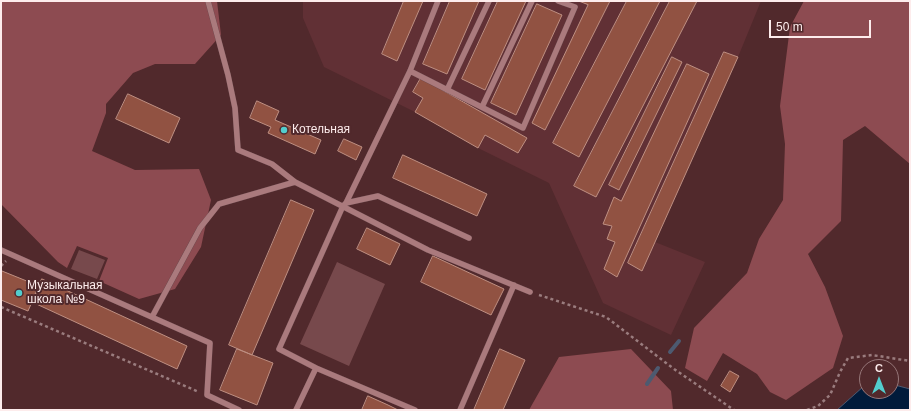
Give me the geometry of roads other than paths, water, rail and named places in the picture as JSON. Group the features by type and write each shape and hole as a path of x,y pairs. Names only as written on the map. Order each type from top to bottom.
{"lane":[{"path":"208,1 228,75 235,108 238,150 272,164 295,182 344,205 428,250 530,292"},
{"path":"415,410 316,368 279,349 344,205 410,71 438,1"},
{"path":"447,90 489,1"},
{"path":"482,107 532,1"},
{"path":"410,71 523,128 575,7 558,1"},
{"path":"152,317 200,228 219,204 295,182"},
{"path":"344,205 378,196 469,238"},
{"path":"1,250 210,343 207,395 239,410"},
{"path":"460,410 514,285"},
{"path":"296,410 316,368"}],"water":[{"path":"899,386 910,389 910,410 837,410 859,390 859,399 899,399"}],"waterway":[{"path":"670,352 679,341"},
{"path":"647,384 658,368"}],"place":[{"name":"Котельная","path":"284,130"},
{"name":"Музыкальная школа №9","path":"19,293"}]}
